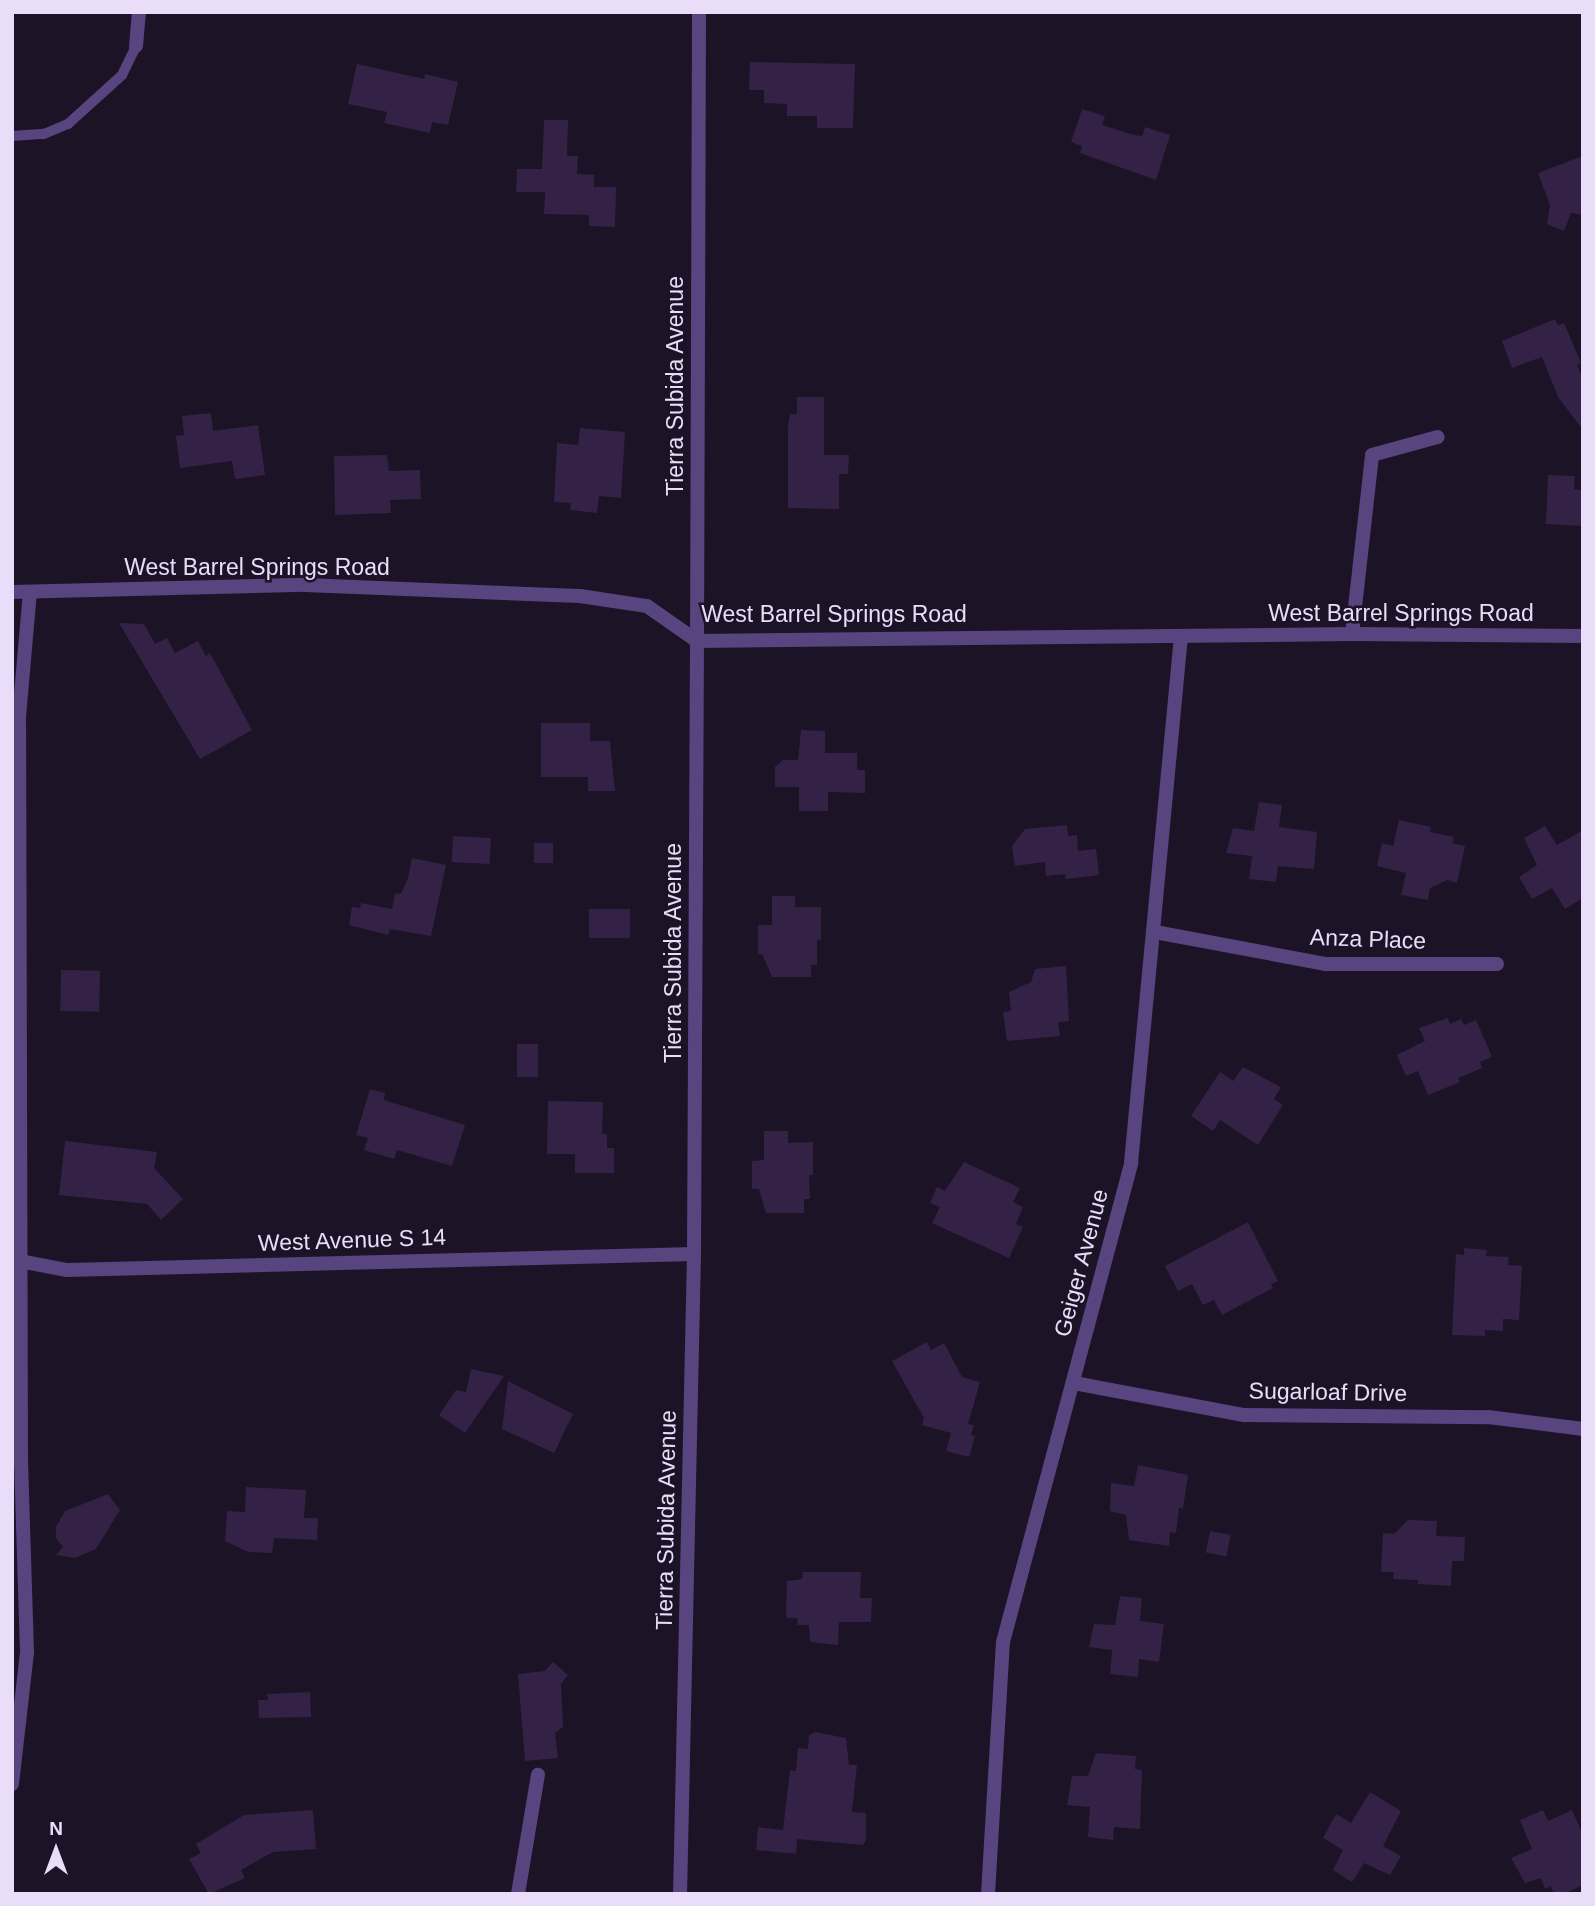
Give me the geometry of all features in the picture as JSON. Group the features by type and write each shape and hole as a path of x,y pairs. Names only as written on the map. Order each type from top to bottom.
{"street":[{"path":"136,46 139,12"},
{"name":"Tierra Subida Avenue","path":"680,1894 694,1254 699,12"},
{"path":"1352,634 1372,455 1438,437"},
{"name":"West Barrel Springs Road","path":"12,592 305,585 580,596 647,606 697,641 1352,634 1583,636"},
{"path":"12,1784 27,1652 17,1261 19,718 30,592"},
{"name":"Geiger Avenue","path":"988,1894 1003,1642 1131,1163 1181,636"},
{"name":"Anza Place","path":"1155,932 1326,964 1497,964"},
{"name":"West Avenue S 14","path":"17,1261 67,1270 694,1254"},
{"name":"Sugarloaf Drive","path":"1074,1383 1244,1415 1488,1417 1583,1429"},
{"path":"518,1894 538,1775"}],"lane":[{"path":"12,136 44,134 68,124 122,75 136,46"}],"building":[{"path":"750,62 855,64 853,128 817,128 817,116 787,116 787,104 764,103 764,90 749,90"},
{"path":"357,64 424,79 425,74 458,82 448,125 432,122 430,133 384,123 387,112 348,104"},
{"path":"1082,109 1105,116 1102,125 1134,135 1142,136 1145,127 1170,135 1156,180 1080,153 1082,146 1071,142"},
{"path":"544,120 568,120 567,156 578,156 577,174 594,175 594,187 616,187 615,227 589,226 589,215 544,214 545,192 516,192 517,169 542,169"},
{"path":"1583,156 1583,215 1571,213 1564,231 1547,224 1550,205 1538,173"},
{"path":"1555,319 1558,325 1564,323 1581,363 1577,365 1583,380 1583,430 1558,397 1542,357 1512,368 1502,341"},
{"path":"797,397 824,397 824,455 849,455 848,474 839,474 839,509 788,508 788,426 790,414 797,414"},
{"path":"211,413 213,431 258,425 265,475 235,479 232,461 180,468 176,436 184,435 182,416"},
{"path":"580,428 625,432 621,498 599,496 597,513 570,510 571,503 554,502 557,443 578,445"},
{"path":"387,455 389,471 420,470 421,499 390,500 391,513 335,515 334,456"},
{"path":"1548,475 1575,476 1574,489 1583,490 1582,526 1546,524"},
{"path":"119,623 144,624 155,644 167,638 175,653 198,641 206,656 210,653 252,730 200,759"},
{"path":"541,723 590,723 590,741 610,741 615,791 588,791 588,777 541,777"},
{"path":"801,730 825,731 825,753 857,753 857,770 865,770 865,793 828,792 828,811 799,811 799,787 775,787 775,767 783,760 798,760"},
{"path":"1259,802 1282,805 1279,827 1317,832 1314,869 1278,866 1276,882 1249,879 1252,856 1226,853 1233,828 1254,831"},
{"path":"1399,820 1431,827 1430,832 1454,837 1452,843 1465,846 1457,883 1447,880 1430,888 1428,900 1401,895 1406,873 1377,866 1382,843 1393,846"},
{"path":"1067,825 1068,836 1077,835 1078,851 1096,849 1099,875 1066,879 1065,874 1046,876 1045,862 1015,866 1012,846 1025,829"},
{"path":"1545,826 1557,845 1583,830 1583,898 1565,909 1552,888 1532,899 1519,877 1537,865 1524,838"},
{"path":"453,836 491,838 490,864 452,862"},
{"path":"534,843 553,843 553,863 534,863"},
{"path":"412,858 446,865 431,936 390,929 388,935 349,925 352,907 360,908 361,903 392,909 395,893 401,894 408,878"},
{"path":"772,896 795,896 795,907 821,907 821,940 817,940 817,965 811,965 811,977 772,977 762,954 758,954 758,925 772,925"},
{"path":"589,909 630,909 630,938 589,938"},
{"path":"1066,966 1069,1021 1058,1022 1060,1036 1007,1041 1003,1012 1011,1011 1009,992 1031,982 1035,969"},
{"path":"61,970 100,971 99,1012 60,1011"},
{"path":"1448,1018 1450,1024 1461,1019 1464,1025 1476,1020 1492,1057 1480,1062 1482,1068 1458,1078 1460,1082 1428,1095 1418,1071 1406,1076 1397,1055 1425,1041 1419,1028"},
{"path":"517,1044 538,1044 538,1077 517,1077"},
{"path":"1243,1067 1281,1087 1274,1099 1283,1105 1258,1145 1220,1120 1213,1131 1191,1116 1220,1072 1233,1081"},
{"path":"370,1089 385,1093 384,1100 465,1125 452,1166 397,1150 394,1159 364,1150 368,1138 356,1135"},
{"path":"548,1101 603,1102 602,1134 607,1134 607,1148 614,1148 614,1173 575,1173 575,1154 547,1154"},
{"path":"764,1131 788,1131 788,1143 813,1142 813,1175 809,1175 810,1199 804,1199 804,1213 766,1213 759,1189 752,1189 752,1161 764,1160"},
{"path":"65,1141 157,1152 154,1168 183,1199 161,1220 147,1204 59,1195"},
{"path":"964,1162 1020,1188 1013,1202 1023,1207 1016,1224 1023,1227 1009,1258 932,1223 940,1207 930,1203 937,1187 945,1191"},
{"path":"1248,1222 1278,1281 1271,1284 1273,1288 1222,1315 1214,1300 1203,1305 1192,1284 1178,1291 1165,1266"},
{"path":"1464,1248 1487,1250 1486,1256 1509,1257 1508,1265 1522,1266 1519,1320 1503,1319 1503,1331 1485,1330 1485,1336 1452,1335 1456,1254 1464,1255"},
{"path":"927,1342 931,1350 944,1343 962,1377 980,1382 968,1424 974,1425 971,1435 975,1436 969,1457 946,1451 951,1433 922,1425 924,1418 892,1361"},
{"path":"471,1369 504,1376 465,1433 439,1415 456,1390 466,1392"},
{"path":"508,1381 573,1414 554,1453 502,1429"},
{"path":"1138,1465 1188,1475 1183,1508 1179,1508 1176,1533 1170,1532 1169,1546 1129,1540 1126,1515 1110,1511 1111,1483 1134,1486"},
{"path":"246,1487 306,1490 304,1518 318,1518 317,1540 274,1538 272,1553 248,1552 225,1541 227,1511 245,1512"},
{"path":"108,1494 120,1510 96,1549 75,1558 56,1555 63,1547 56,1538 56,1527 65,1511"},
{"path":"1408,1520 1437,1521 1436,1536 1465,1537 1464,1561 1452,1561 1451,1586 1393,1579 1394,1572 1381,1572 1383,1533 1394,1534"},
{"path":"1210,1531 1231,1535 1226,1557 1206,1553"},
{"path":"803,1572 861,1572 860,1598 872,1598 871,1622 839,1622 838,1645 810,1642 809,1625 797,1625 798,1618 787,1618 786,1611 787,1581 802,1579"},
{"path":"1120,1596 1142,1598 1140,1621 1164,1624 1159,1662 1139,1659 1138,1677 1110,1674 1112,1650 1089,1647 1094,1624 1115,1625"},
{"path":"553,1662 568,1675 561,1684 563,1727 555,1733 558,1758 525,1761 518,1674 545,1671"},
{"path":"310,1692 311,1717 259,1718 258,1700 268,1700 267,1694"},
{"path":"815,1732 846,1738 849,1765 857,1765 852,1812 866,1813 866,1840 863,1845 797,1839 796,1854 756,1850 758,1827 783,1830 790,1770 796,1771 798,1748 808,1749 809,1735"},
{"path":"1096,1753 1136,1756 1135,1769 1142,1770 1140,1829 1114,1827 1113,1840 1088,1837 1090,1807 1067,1805 1072,1776 1088,1776"},
{"path":"1370,1792 1401,1811 1383,1846 1401,1856 1390,1875 1364,1863 1352,1882 1333,1870 1343,1850 1323,1838 1336,1814 1351,1823"},
{"path":"313,1810 316,1849 273,1852 241,1870 245,1878 209,1894 189,1859 201,1853 196,1844 244,1815"},
{"path":"1543,1810 1548,1821 1572,1810 1583,1835 1583,1885 1563,1894 1554,1894 1551,1886 1545,1889 1541,1878 1525,1883 1511,1858 1532,1849 1520,1820"}]}
